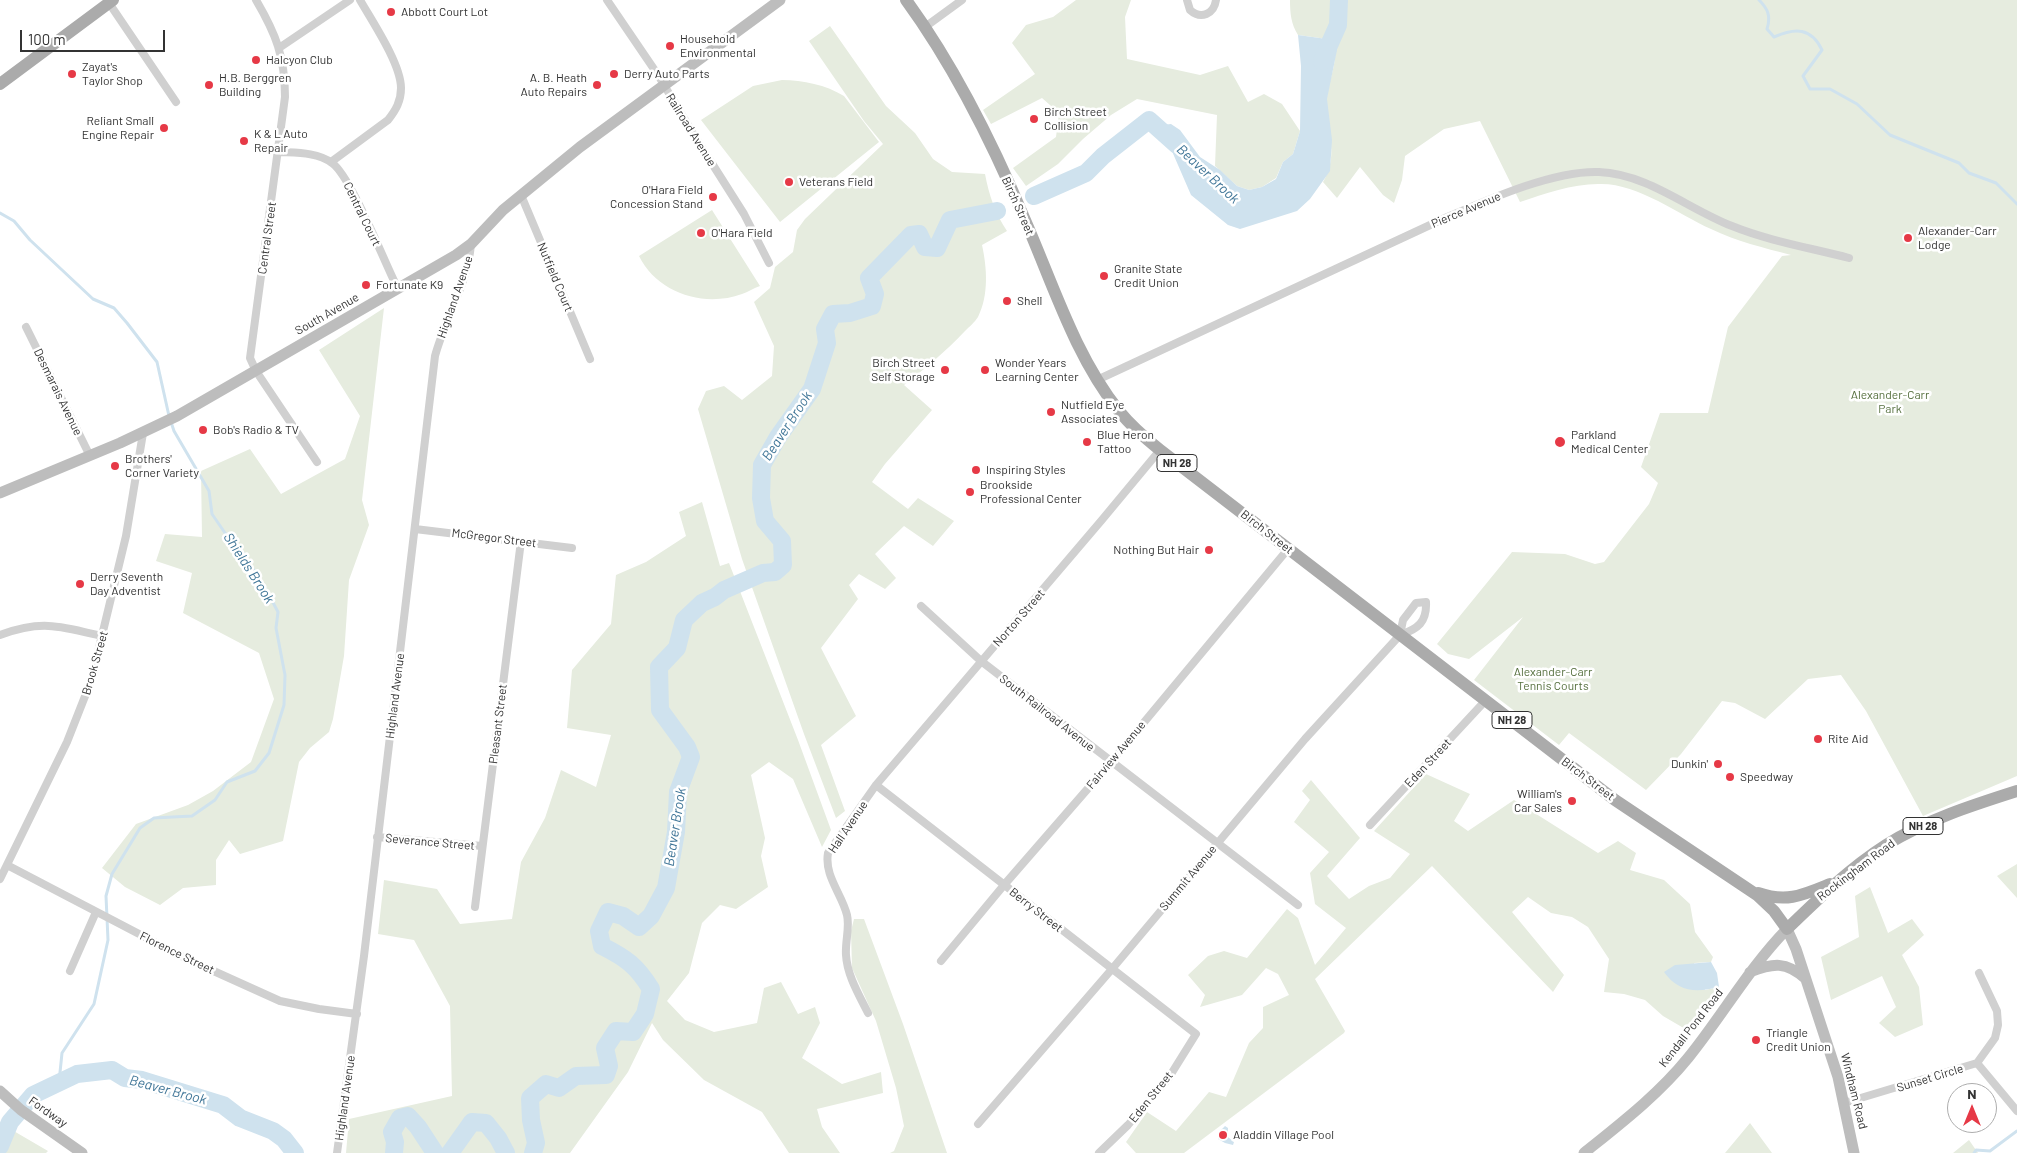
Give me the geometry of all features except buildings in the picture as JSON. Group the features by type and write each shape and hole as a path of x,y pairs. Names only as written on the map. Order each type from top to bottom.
{"main road":[{"name":"Birch Street","path":"906,0 925,26 949,65 985,135 1024,218 1072,331 1098,380 1130,424 1160,450 1615,800 1766,902 1787,929"},
{"path":"0,84 111,1"},
{"name":"Rockingham Road","path":"1787,929 1839,880 1887,845 1912,831 1984,801 2017,791"},
{"name":"NH 28","path":"1749,890 1770,897 1788,899 1839,880"}],"street":[{"name":"Central Street","path":"256,0 272,29 279,48 284,74 285,97 279,152 250,353 251,363 317,462"},
{"path":"279,48 350,0"},
{"path":"279,152 313,156 331,162 388,120 395,112 401,94 396,66 360,0"},
{"name":"Railroad Avenue","path":"607,0 664,84 694,136 744,214 769,263"},
{"name":"South Avenue","path":"0,491 90,456 177,416 398,289 472,244 503,210 580,147 780,0"},
{"path":"925,26 962,0"},
{"path":"1187,0 1190,10 1198,16 1212,11 1216,0"},
{"path":"111,1 176,102"},
{"name":"Central Court","path":"331,162 338,169 350,188 398,289"},
{"name":"Pierce Avenue","path":"1098,380 1443,219 1501,195 1572,174 1601,172 1625,176 1653,186 1700,212 1733,227 1850,258"},
{"name":"Nutfield Court","path":"520,196 590,359"},
{"name":"Highland Avenue","path":"337,1150 357,1014 435,356 441,335 469,264 472,244"},
{"name":"Desmarais Avenue","path":"26,327 90,456"},
{"name":"Brook Street","path":"0,877 84,701 103,636 126,536 142,433"},
{"name":"Norton Street","path":"876,785 1160,450"},
{"name":"McGregor Street","path":"415,529 572,548"},
{"name":"Pleasant Street","path":"475,907 521,541"},
{"name":"Fairview Avenue","path":"941,961 1288,548"},
{"name":"South Railroad Avenue","path":"922,606 981,661 1298,905"},
{"path":"0,635 30,626 50,625 103,636"},
{"name":"Summit Avenue","path":"978,1124 1112,969 1325,716 1400,634"},
{"name":"Eden Street","path":"1370,825 1486,700"},
{"name":"Berry Street","path":"876,785 1196,1034"},
{"name":"Hall Avenue","path":"868,1013 849,972 846,953 847,916 830,874 827,860 828,853 876,785"},
{"name":"Severance Street","path":"377,837 482,846"},
{"name":"Florence Street","path":"7,865 188,959 280,1001 357,1014"},
{"path":"70,971 99,913"},
{"name":"Kendall Pond Road","path":"1584,1153 1674,1073 1697,1046 1770,946 1787,929"},
{"name":"Windham Road","path":"1787,929 1796,949 1828,1045 1844,1104 1854,1153"},
{"path":"1750,972 1770,966 1783,965 1798,972 1806,979"},
{"name":"Sunset Circle","path":"1844,1104 1977,1062 1995,1038 1998,1025 1997,1011 1979,973"},
{"name":"Eden Street","path":"1099,1153 1128,1125 1168,1079 1196,1034"},
{"path":"1977,1062 2017,1111"},
{"name":"Fordway","path":"0,1091 14,1105 82,1153"}],"green space":[{"path":"1076,0 1131,0 1125,17 1127,59 1200,75 1228,66 1248,102 1264,94 1282,104 1300,131 1293,154 1283,162 1276,178 1262,187 1249,190 1237,186 1215,166 1217,115 1137,99 1111,115 1058,164 1026,186 1013,168 1056,137 1059,113 1042,98 991,124 983,110 1035,74 1012,43 1026,25 1053,17"},
{"path":"1290,0 2017,0 2017,776 1923,816 1866,711 1841,675 1808,679 1765,719 1735,703 1722,701 1681,754 1646,790 1569,733 1559,745 1474,680 1523,617 1469,659 1448,654 1437,644 1512,552 1565,554 1595,564 1604,562 1649,504 1658,483 1641,467 1660,413 1708,413 1728,327 1782,256 1791,255 1730,237 1698,223 1642,193 1612,185 1588,184 1558,190 1520,202 1480,121 1444,129 1405,156 1402,180 1394,203 1383,195 1360,167 1337,198 1323,182 1331,161 1327,98 1335,55 1334,40 1298,35 1291,18"},
{"path":"830,26 886,106 915,133 933,159 952,172 985,174 993,204 1007,231 982,245 986,281 982,309 978,317 943,353 904,385 932,410 885,464 872,482 908,509 918,498 954,521 933,546 904,526 875,554 896,578 885,589 859,574 849,585 858,599 821,648 856,716 821,745 845,811 836,818 742,559 698,409 706,391 724,386 742,400 772,376 774,346 754,302 770,288 775,267 793,252 797,230 805,219 883,144 864,121 809,41"},
{"name":"Veterans Field","path":"782,80 814,84 844,96 879,142 780,222 701,120 753,86"},
{"name":"O'Hara Field","path":"712,210 760,286 727,298 697,298 669,288 657,280 647,269 639,256"},
{"path":"384,308 362,500 369,525 349,580 344,656 329,732 310,748 299,762 283,841 240,854 229,840 216,860 216,885 183,888 160,905 125,887 102,868 136,824 188,805 213,791 251,762 274,699 259,653 183,613 192,573 156,561 165,534 202,537 201,471 250,449 281,494 345,459 360,416 319,350"},
{"path":"702,502 720,566 729,563 831,830 822,847 793,779 769,762 751,775 765,838 761,856 768,887 736,909 720,905 702,923 689,973 667,1001 685,1020 714,1032 757,1023 764,988 781,982 798,1014 815,1007 820,1023 802,1058 842,1084 881,1072 883,1093 817,1109 822,1127 840,1153 789,1153 762,1112 704,1080 663,1040 652,1023 628,1072 570,1153 346,1153 349,1119 452,1096 450,1006 414,940 378,934 384,880 437,889 460,924 512,919 521,862 545,818 561,770 596,787 611,735 567,728 572,670 611,624 616,575 646,562 686,536 679,512"},
{"path":"1426,774 1470,794 1454,821 1468,831 1514,800 1598,853 1618,841 1636,853 1630,870 1664,880 1690,904 1695,932 1713,957 1711,962 1694,963 1705,990 1719,987 1687,1030 1663,1016 1645,1000 1624,994 1604,992 1609,959 1588,927 1572,917 1551,913 1528,897 1512,912 1564,975 1553,992 1432,866 1315,979 1345,1031 1344,1033 1184,1153 1136,1153 1126,1142 1147,1112 1176,1131 1209,1092 1226,1097 1249,1043 1263,1028 1263,1007 1289,995 1278,974 1266,968 1242,995 1200,1007 1205,995 1188,975 1208,956 1224,951 1247,958 1287,909 1298,918 1315,965 1346,928 1315,904 1310,873 1329,852 1294,822 1310,800 1302,791 1311,780 1360,838 1327,876 1349,899 1369,886 1390,878 1410,854 1374,831"},
{"path":"2017,864 2017,898 1997,876"},
{"path":"1870,887 1888,933 1912,919 1924,935 1902,955 1919,987 1923,1025 1895,1037 1879,1023 1896,1007 1882,976 1831,1000 1821,957 1859,937 1855,896"},
{"path":"854,919 864,919 903,1024 947,1153 890,1153 894,1151 904,1126 896,1088 876,1021 852,968 851,931"},
{"path":"0,1123 48,1151 46,1153 0,1153"},
{"path":"1750,1123 1772,1153 1725,1153"},
{"path":"1969,1140 1978,1153 1953,1153"}],"water":[{"path":"1298,35 1334,40 1337,50 1327,99 1332,140 1330,171 1310,199 1297,211 1240,229 1228,225 1191,195 1168,142 1158,131 1162,125 1171,124 1180,130 1200,157 1220,170 1237,186 1249,190 1262,187 1276,179 1283,162 1293,154 1300,131 1301,66"},
{"path":"1711,962 1717,973 1719,987 1703,990 1688,989 1675,984 1664,972 1675,965"},
{"name":"Aladdin Village Pool","path":"1225,1126 1228,1128 1228,1137 1234,1142 1233,1145 1218,1139 1218,1133"}],"waterway":[{"name":"Beaver Brook","path":"1322,61 1338,25 1339,0"},
{"path":"1759,0 1765,6 1768,13 1767,29 1774,37 1796,31 1808,33 1818,42 1822,50 1803,76 1810,89 1830,89 1857,104 1890,135 1959,163 1969,173 1996,183 2017,204"},
{"name":"Beaver Brook","path":"1034,196 1086,173 1103,156 1149,120 1177,145"},
{"name":"Beaver Brook","path":"533,1153 536,1143 531,1120 530,1098 546,1084 559,1088 576,1076 606,1075 609,1066 605,1048 616,1031 633,1032 645,1014 651,989 641,974 630,963 602,946 599,931 608,912 623,916 639,927 651,916 666,888 676,832 678,792 691,757 687,747 660,710 659,667 677,648 684,620 702,603 724,590 763,573 775,572 783,565 782,541 765,521 761,498 762,465 778,437 812,389 827,343 825,329 833,314 850,313 872,306 875,294 869,278 911,235 919,234 925,247 937,248 950,220 997,211"},
{"name":"Shields Brook","path":"0,213 14,221 30,240 93,299 114,308 127,323 157,362 169,416"},
{"name":"Shields Brook","path":"59,1082 62,1053 94,1004 108,940 106,896 112,874 140,828 154,818 192,816 215,800 227,782 255,771 269,753 284,705 285,675 276,628 278,612 239,546 225,533 212,514 209,491 174,431 171,422"},
{"name":"Beaver Brook","path":"0,1146 10,1122 33,1095 77,1074 112,1070 125,1078 142,1080 223,1105 240,1118 273,1131 284,1139 295,1153"},
{"name":"Beaver Brook","path":"394,1153 395,1142 392,1132 400,1118 408,1116 418,1127 435,1153"},
{"name":"Beaver Brook","path":"450,1153 472,1122 486,1123 498,1138 506,1153"},
{"path":"1974,1153 1976,1150 1990,1151 2017,1131"}],"place":[{"name":"Abbott Court Lot","path":"391,12"},
{"name":"Household Environmental","path":"670,46"},
{"name":"Halcyon Club","path":"256,60"},
{"name":"Zayat's Taylor Shop","path":"72,74"},
{"name":"Derry Auto Parts","path":"614,74"},
{"name":"H.B. Berggren Building","path":"209,85"},
{"name":"A. B. Heath Auto Repairs","path":"597,85"},
{"name":"Birch Street Collision","path":"1034,119"},
{"name":"Reliant Small Engine Repair","path":"164,128"},
{"name":"K & L Auto Repair","path":"244,141"},
{"name":"Veterans Field","path":"789,182"},
{"name":"O'Hara Field Concession Stand","path":"713,197"},
{"name":"O'Hara Field","path":"701,233"},
{"name":"Alexander-Carr Lodge","path":"1908,238"},
{"name":"Granite State Credit Union","path":"1104,276"},
{"name":"Fortunate K9","path":"366,285"},
{"name":"Shell","path":"1007,301"},
{"name":"Birch Street Self Storage","path":"945,370"},
{"name":"Wonder Years Learning Center","path":"985,370"},
{"name":"Nutfield Eye Associates","path":"1051,412"},
{"name":"Bob's Radio & TV","path":"203,430"},
{"name":"Blue Heron Tattoo","path":"1087,442"},
{"name":"Parkland Medical Center","path":"1560,442"},
{"name":"Brothers' Corner Variety","path":"115,466"},
{"name":"Inspiring Styles","path":"976,470"},
{"name":"Brookside Professional Center","path":"970,492"},
{"name":"Nothing But Hair","path":"1209,550"},
{"name":"Derry Seventh Day Adventist","path":"80,584"},
{"name":"Rite Aid","path":"1818,739"},
{"name":"Dunkin'","path":"1718,764"},
{"name":"Speedway","path":"1730,777"},
{"name":"William's Car Sales","path":"1572,801"},
{"name":"Triangle Credit Union","path":"1756,1040"},
{"name":"Aladdin Village Pool","path":"1223,1135"}],"park label":[{"name":"Alexander-Carr Park","path":"1890,402"},
{"name":"Alexander-Carr Tennis Courts","path":"1553,679"}]}
